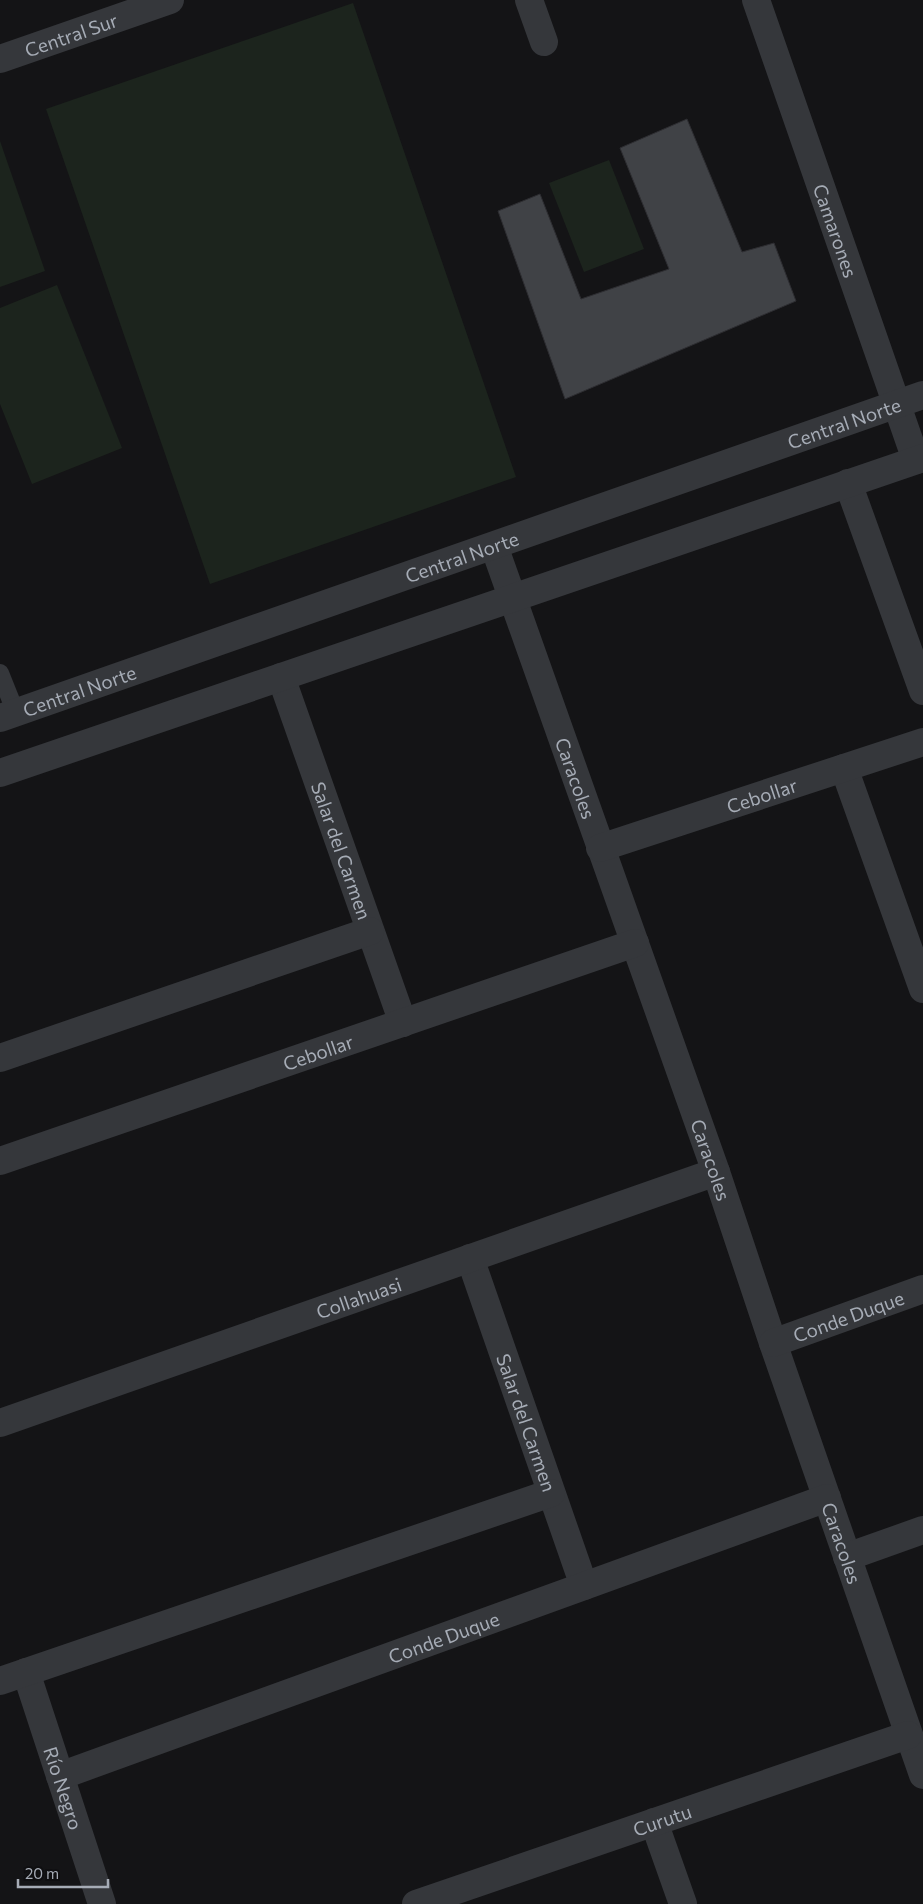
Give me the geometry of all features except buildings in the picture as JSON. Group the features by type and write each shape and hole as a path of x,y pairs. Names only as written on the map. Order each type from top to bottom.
{"street":[{"name":"Central Sur","path":"0,59 170,0"},
{"path":"529,0 544,42"},
{"name":"Camarones","path":"756,0 897,405 920,459"},
{"name":"Central Norte","path":"8,716 923,396"},
{"path":"0,773 920,459"},
{"path":"848,484 923,691"},
{"name":"Caracoles","path":"494,546 716,1172 773,1343 923,1775"},
{"name":"Salar del Carmen","path":"281,677 403,1023"},
{"name":"Cebollar","path":"600,848 923,742"},
{"path":"844,768 923,988"},
{"path":"0,1058 370,931"},
{"name":"Cebollar","path":"0,1161 635,943"},
{"name":"Collahuasi","path":"0,1422 716,1172"},
{"name":"Salar del Carmen","path":"470,1258 584,1586"},
{"name":"Conde Duque","path":"773,1343 923,1289"},
{"path":"0,1681 551,1493"},
{"name":"Conde Duque","path":"60,1776 827,1498"},
{"path":"847,1557 923,1530"},
{"name":"Río Negro","path":"26,1672 102,1904"},
{"name":"Curutu","path":"416,1904 908,1735"},
{"path":"654,1822 682,1904"}],"lane":[{"path":"0,673 8,716"}],"shaded area":[{"path":"353,3 516,477 210,584 46,109"},
{"path":"0,141 45,271 0,287"},
{"path":"609,160 644,249 584,272 549,183"},
{"path":"57,285 122,448 32,484 0,404 0,308"}]}
